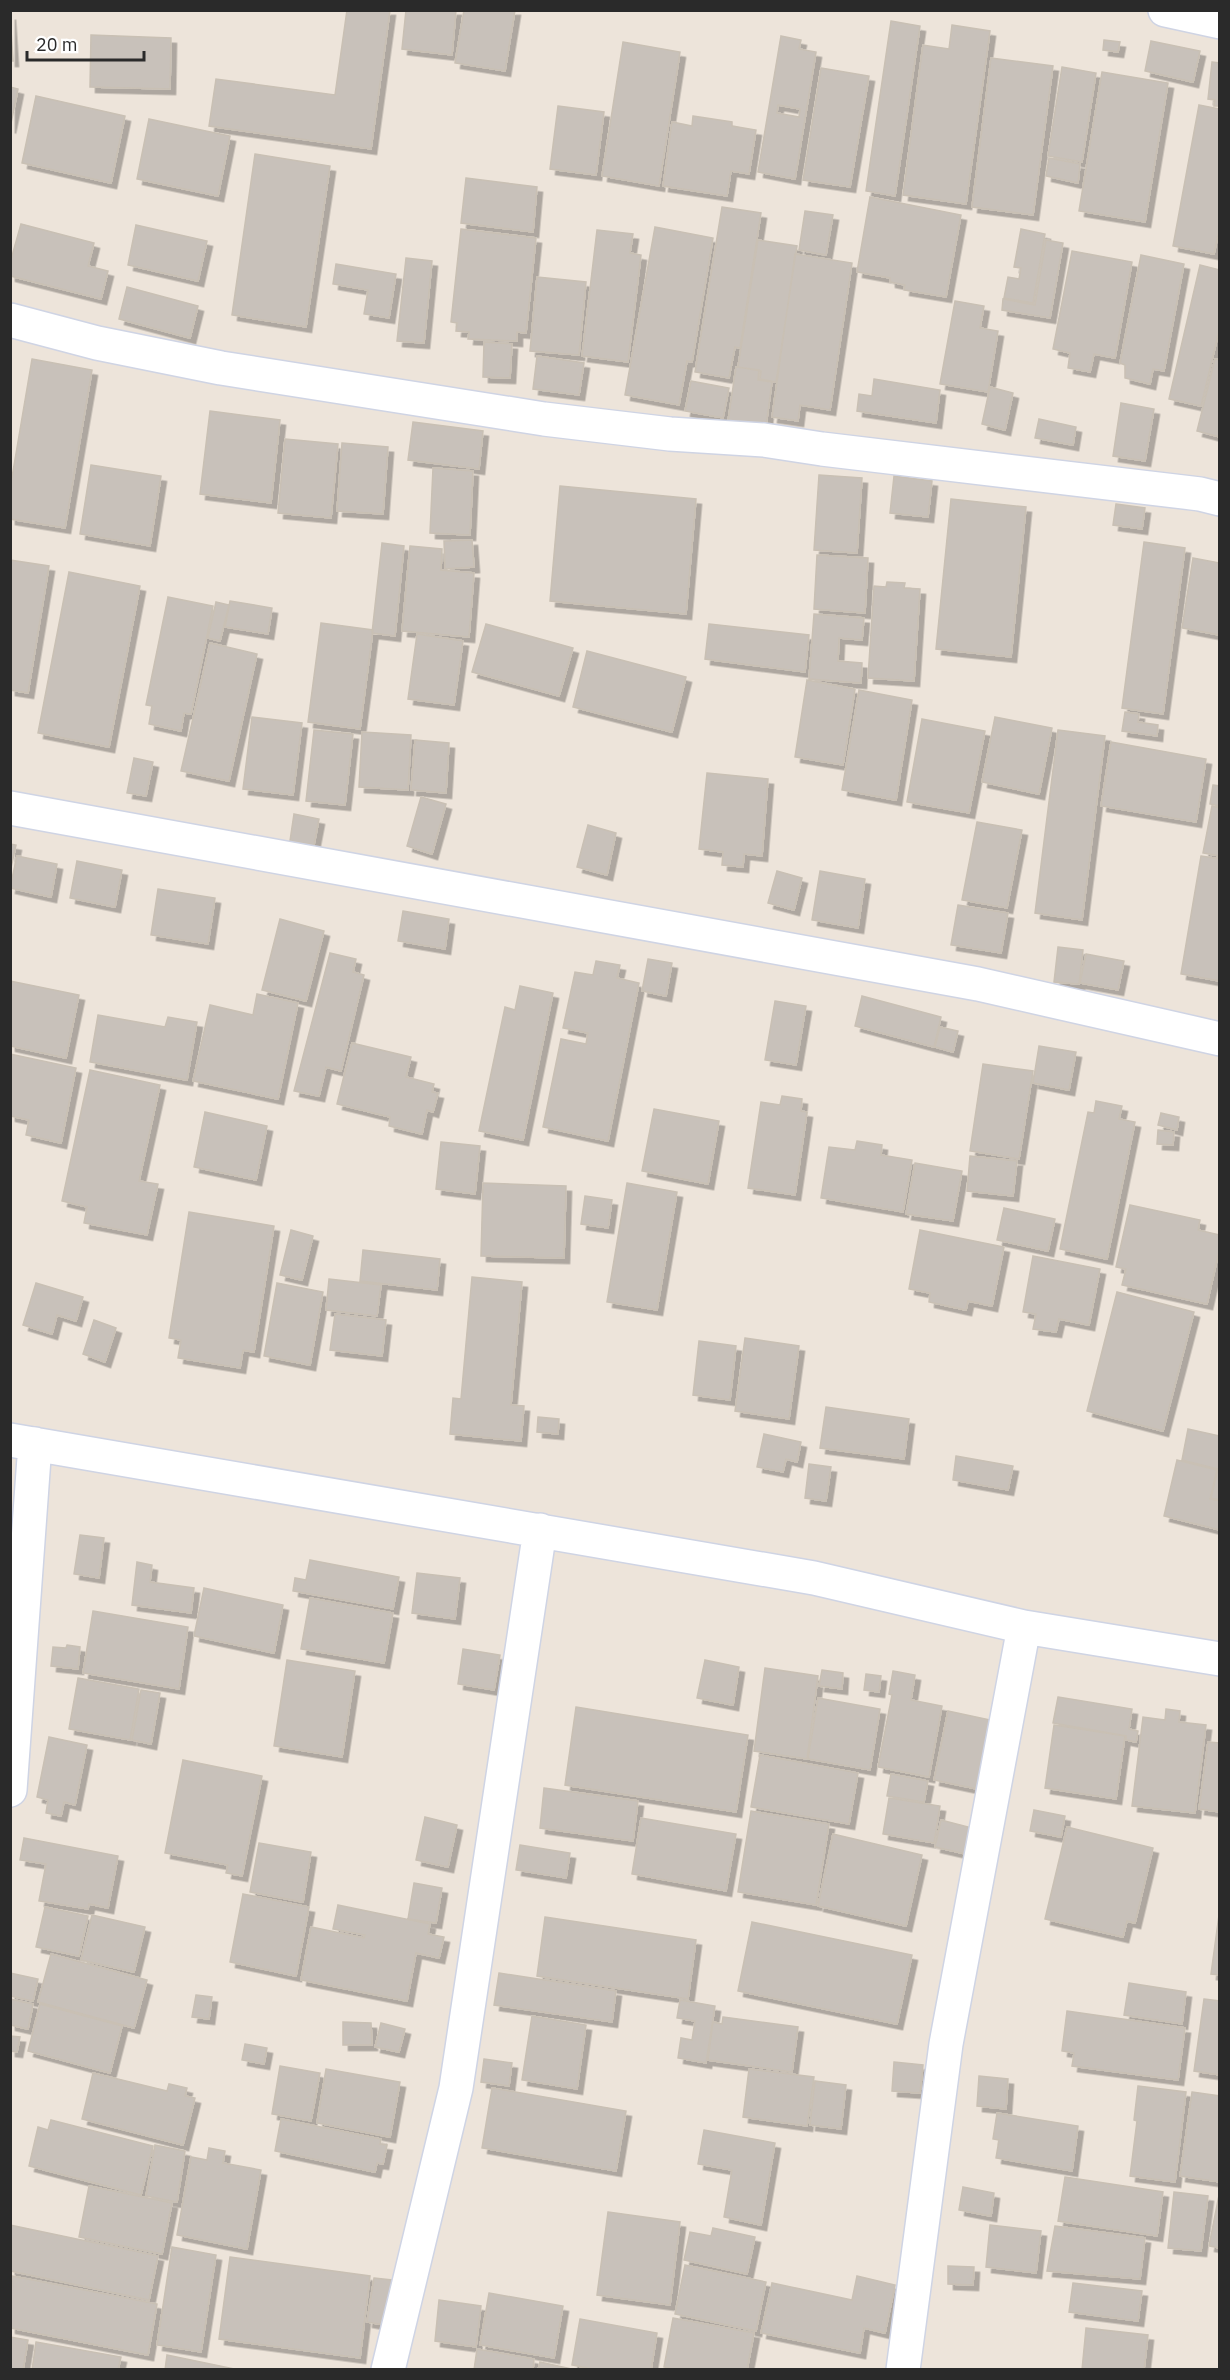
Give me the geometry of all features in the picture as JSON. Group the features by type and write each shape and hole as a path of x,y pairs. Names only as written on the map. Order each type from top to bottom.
{"street":[{"path":"1165,10 1220,22"},
{"path":"10,320 97,343 221,368 544,419 670,434 764,440 822,449 1200,494 1220,499"},
{"path":"10,808 966,982 1220,1039"},
{"path":"10,1790 23,1442 814,1578 1024,1627 1220,1659"},
{"path":"388,2370 456,2088 540,1530"},
{"path":"903,2370 946,2044 1024,1627"}],"building":[{"path":"347,10 390,10 371,149 209,126 216,79 335,95"},
{"path":"406,10 456,10 452,55 402,49"},
{"path":"464,10 515,10 505,71 455,63"},
{"path":"10,14 13,61 10,61"},
{"path":"891,21 920,26 895,196 866,191"},
{"path":"952,25 990,31 966,204 903,195 923,45 949,49"},
{"path":"91,35 171,38 170,89 90,87"},
{"path":"781,36 801,40 799,49 816,52 795,179 758,172","holes":["778,105 800,109 799,117 777,113"]},
{"path":"1104,40 1120,42 1118,52 1103,50"},
{"path":"1151,41 1200,51 1193,82 1145,71"},
{"path":"623,42 680,52 659,186 602,176"},
{"path":"991,58 1053,66 1033,215 972,207"},
{"path":"1212,62 1220,63 1220,106 1214,106 1215,100 1208,99"},
{"path":"1062,67 1096,73 1082,162 1048,156"},
{"path":"821,68 869,76 850,187 803,180"},
{"path":"1102,72 1168,83 1145,222 1079,211"},
{"path":"10,87 18,89 10,128"},
{"path":"36,96 125,116 111,183 22,163"},
{"path":"1199,105 1220,109 1220,226 1214,254 1173,246"},
{"path":"558,106 604,112 596,175 550,169"},
{"path":"693,116 732,122 732,126 756,130 749,174 731,171 727,196 663,186 672,122 692,126"},
{"path":"149,119 230,136 218,196 137,179"},
{"path":"255,154 330,166 306,327 232,315"},
{"path":"1049,158 1080,164 1078,183 1046,176"},
{"path":"466,178 537,187 533,232 461,223"},
{"path":"870,197 961,215 946,297 904,290 905,285 890,282 890,278 857,272"},
{"path":"722,207 761,213 740,348 735,347 729,378 695,372"},
{"path":"805,211 833,215 826,255 799,250"},
{"path":"21,224 94,243 88,266 108,271 101,299 10,276 10,263"},
{"path":"136,225 207,241 198,281 128,265"},
{"path":"655,227 713,238 692,362 687,361 679,405 625,395"},
{"path":"461,229 536,238 526,333 517,332 517,341 468,339 469,332 456,331 457,323 451,322"},
{"path":"1021,229 1045,234 1033,303 1004,298 1008,277 1019,279 1021,268 1014,267"},
{"path":"597,230 633,234 630,253 641,255 628,362 582,356"},
{"path":"758,240 797,246 776,382 760,379 761,371 738,367"},
{"path":"1046,240 1063,243 1050,318 1002,310 1003,299 1035,305"},
{"path":"1072,251 1132,262 1115,358 1094,354 1090,372 1068,368 1070,353 1053,349"},
{"path":"795,254 852,263 830,410 800,405 798,421 772,417"},
{"path":"1141,255 1184,264 1164,371 1153,369 1150,384 1125,378 1125,365 1120,363"},
{"path":"406,258 432,261 424,343 397,341"},
{"path":"336,264 396,274 389,318 364,314 368,290 333,284"},
{"path":"1200,265 1220,270 1220,327 1201,406 1169,399"},
{"path":"537,277 586,282 579,355 530,351"},
{"path":"127,287 198,306 190,338 119,319"},
{"path":"955,301 984,306 980,328 998,331 988,392 940,384"},
{"path":"484,342 512,344 510,378 483,377"},
{"path":"537,356 584,363 579,395 533,389"},
{"path":"32,359 92,370 65,528 10,519 10,489"},
{"path":"1215,359 1220,360 1220,437 1197,431"},
{"path":"736,367 759,370 758,380 772,382 766,426 728,421"},
{"path":"874,379 940,390 936,423 857,411 859,394 872,396"},
{"path":"691,381 729,388 723,418 685,411"},
{"path":"990,387 1013,393 1005,430 982,424"},
{"path":"1121,403 1154,409 1145,461 1113,456"},
{"path":"210,411 280,420 271,503 200,494"},
{"path":"1039,419 1076,427 1073,445 1035,438"},
{"path":"413,422 483,431 479,469 408,460"},
{"path":"285,439 338,444 331,518 278,513"},
{"path":"342,443 388,447 383,514 337,511"},
{"path":"91,465 161,476 150,546 80,534"},
{"path":"433,468 473,471 470,535 430,533"},
{"path":"819,475 862,478 857,553 814,550"},
{"path":"894,476 932,481 928,517 890,513"},
{"path":"560,486 696,499 686,614 550,601"},
{"path":"951,499 1026,507 1011,657 936,649"},
{"path":"1116,504 1145,508 1142,529 1113,525"},
{"path":"472,540 474,567 445,569 444,541"},
{"path":"1144,542 1185,548 1163,714 1122,708"},
{"path":"382,543 404,546 395,636 372,633"},
{"path":"410,546 442,549 441,570 474,573 469,637 402,631"},
{"path":"817,555 868,558 865,613 814,609"},
{"path":"1193,558 1220,563 1220,635 1182,628"},
{"path":"10,560 49,566 28,693 10,690"},
{"path":"69,572 140,586 109,747 38,733"},
{"path":"887,582 905,583 904,588 920,589 914,681 868,678 874,586 886,587"},
{"path":"168,597 213,606 191,714 184,713 181,731 149,724 152,706 146,705"},
{"path":"230,601 272,608 268,634 225,627"},
{"path":"216,602 229,605 220,641 208,638"},
{"path":"814,614 864,618 862,640 839,638 838,661 862,663 861,683 809,679"},
{"path":"321,623 373,630 360,729 308,722"},
{"path":"486,624 573,648 559,696 472,672"},
{"path":"709,624 809,635 805,672 705,659"},
{"path":"417,634 463,641 454,705 408,699"},
{"path":"210,643 257,654 229,781 181,771"},
{"path":"587,651 686,677 672,732 573,707"},
{"path":"807,680 855,689 843,765 795,757"},
{"path":"859,690 912,700 896,800 842,790"},
{"path":"1125,712 1139,714 1138,722 1158,725 1157,736 1122,731"},
{"path":"252,717 302,723 293,795 243,789"},
{"path":"995,717 1052,728 1039,794 982,782"},
{"path":"922,719 985,731 969,813 907,802"},
{"path":"314,730 353,734 345,805 306,801"},
{"path":"1058,730 1105,736 1082,920 1035,913"},
{"path":"362,732 411,735 408,790 359,787"},
{"path":"415,740 449,743 446,793 411,790"},
{"path":"1111,742 1206,759 1196,822 1101,806"},
{"path":"134,758 153,762 146,796 127,793"},
{"path":"707,773 768,779 762,856 744,854 743,867 722,865 723,852 699,849"},
{"path":"1213,785 1220,786 1220,806 1210,804"},
{"path":"421,797 446,804 432,854 407,846"},
{"path":"1212,806 1220,808 1220,856 1203,853"},
{"path":"294,814 319,819 314,845 290,841"},
{"path":"977,822 1022,830 1007,908 962,900"},
{"path":"588,825 616,833 607,875 577,867"},
{"path":"10,844 16,845 10,872"},
{"path":"17,856 57,864 51,897 10,888"},
{"path":"1201,856 1220,859 1220,981 1181,974"},
{"path":"77,861 122,870 115,907 70,898"},
{"path":"777,871 802,878 794,910 768,903"},
{"path":"820,871 865,879 858,928 812,920"},
{"path":"158,889 215,898 208,944 151,935"},
{"path":"958,905 1008,913 1001,953 951,945"},
{"path":"403,911 449,919 445,949 398,941"},
{"path":"280,919 324,931 306,1001 262,990"},
{"path":"1058,947 1083,950 1079,984 1054,982"},
{"path":"330,953 356,959 353,972 364,975 341,1071 326,1067 319,1096 294,1091"},
{"path":"1086,954 1124,961 1118,990 1080,983"},
{"path":"648,959 672,963 666,996 642,991"},
{"path":"596,961 620,965 617,978 639,983 608,1141 543,1127 561,1039 586,1044 588,1033 563,1028 575,972 593,975"},
{"path":"10,981 79,995 66,1058 10,1046"},
{"path":"520,986 553,993 523,1140 479,1131 505,1007 515,1010"},
{"path":"257,994 298,1003 278,1099 193,1081 210,1005 253,1015"},
{"path":"862,996 941,1017 934,1047 855,1026"},
{"path":"775,1001 806,1006 796,1065 765,1060"},
{"path":"98,1015 165,1027 168,1017 197,1022 187,1080 90,1062"},
{"path":"940,1027 958,1031 953,1052 935,1047"},
{"path":"352,1043 411,1057 406,1077 434,1084 432,1092 438,1093 433,1112 427,1110 422,1134 389,1126 390,1117 337,1104"},
{"path":"1039,1046 1076,1052 1069,1090 1033,1083"},
{"path":"10,1054 76,1068 61,1143 26,1135 29,1120 10,1116"},
{"path":"983,1064 1033,1071 1019,1159 970,1151"},
{"path":"90,1070 160,1085 139,1181 158,1184 147,1235 84,1223 87,1207 62,1201"},
{"path":"782,1096 802,1099 801,1111 807,1112 795,1195 748,1188 761,1102 780,1105"},
{"path":"1096,1101 1122,1106 1119,1119 1135,1122 1107,1259 1060,1249 1088,1112 1094,1113"},
{"path":"654,1109 719,1121 708,1184 642,1171"},
{"path":"205,1112 267,1126 256,1180 194,1167"},
{"path":"1161,1113 1179,1117 1177,1130 1158,1125"},
{"path":"1158,1130 1174,1132 1173,1145 1157,1144"},
{"path":"857,1141 882,1145 881,1155 912,1160 903,1212 821,1198 829,1147 855,1150"},
{"path":"441,1142 480,1146 475,1194 436,1189"},
{"path":"970,1156 1017,1161 1013,1196 967,1191"},
{"path":"915,1163 962,1171 953,1221 906,1214"},
{"path":"483,1183 566,1186 564,1258 481,1256"},
{"path":"627,1183 677,1192 657,1310 607,1302"},
{"path":"585,1196 612,1200 608,1228 581,1224"},
{"path":"1130,1205 1200,1220 1198,1230 1220,1235 1220,1247 1207,1304 1122,1285 1126,1269 1116,1267"},
{"path":"1004,1208 1055,1219 1048,1251 997,1240"},
{"path":"189,1212 274,1226 254,1352 243,1350 240,1368 178,1358 181,1340 169,1338"},
{"path":"291,1230 313,1236 302,1280 280,1275"},
{"path":"920,1230 1004,1247 992,1306 968,1301 966,1310 929,1302 930,1293 909,1289"},
{"path":"363,1250 440,1259 437,1290 360,1281"},
{"path":"1033,1256 1100,1269 1089,1325 1059,1319 1056,1332 1033,1329 1036,1314 1023,1312"},
{"path":"472,1277 522,1282 511,1405 524,1406 521,1441 450,1434 453,1398 461,1399"},
{"path":"329,1279 381,1285 377,1316 326,1310"},
{"path":"36,1283 83,1297 76,1321 57,1315 52,1334 23,1325"},
{"path":"277,1283 323,1292 310,1365 264,1356"},
{"path":"1117,1292 1194,1312 1163,1431 1087,1411"},
{"path":"335,1314 386,1320 382,1356 330,1350"},
{"path":"94,1320 116,1328 105,1362 83,1354"},
{"path":"745,1338 799,1346 789,1419 735,1411"},
{"path":"699,1341 736,1346 730,1400 693,1395"},
{"path":"826,1407 909,1419 904,1459 820,1448"},
{"path":"538,1417 559,1419 558,1434 537,1432"},
{"path":"1188,1429 1220,1436 1220,1500 1211,1498 1218,1469 1182,1460"},
{"path":"764,1434 801,1442 797,1462 786,1459 783,1472 757,1467"},
{"path":"956,1456 1013,1466 1008,1490 953,1480"},
{"path":"1177,1460 1217,1470 1210,1499 1220,1501 1220,1530 1164,1516"},
{"path":"809,1464 831,1467 826,1501 805,1498"},
{"path":"80,1535 104,1538 99,1578 74,1574"},
{"path":"310,1560 399,1577 393,1609 293,1591 295,1578 306,1580"},
{"path":"137,1562 152,1565 150,1582 194,1588 191,1613 132,1605"},
{"path":"417,1573 460,1578 455,1619 412,1613"},
{"path":"204,1588 283,1605 274,1653 194,1636"},
{"path":"310,1598 393,1613 384,1663 301,1649"},
{"path":"93,1611 188,1627 179,1689 83,1673"},
{"path":"67,1645 80,1647 78,1669 51,1666 53,1647 66,1648"},
{"path":"463,1649 500,1655 494,1690 458,1684"},
{"path":"287,1660 355,1671 342,1757 274,1746"},
{"path":"705,1660 739,1667 733,1705 697,1698"},
{"path":"765,1668 818,1676 807,1759 754,1751"},
{"path":"822,1670 843,1673 842,1689 819,1686"},
{"path":"893,1671 915,1675 911,1700 942,1706 929,1777 878,1767 892,1695 889,1694"},
{"path":"866,1674 881,1676 879,1692 864,1690"},
{"path":"78,1678 139,1689 130,1740 69,1729"},
{"path":"141,1690 160,1693 151,1744 132,1740"},
{"path":"1058,1697 1132,1709 1129,1729 1138,1731 1136,1742 1126,1740 1126,1736 1053,1723"},
{"path":"818,1698 880,1709 870,1770 808,1759"},
{"path":"576,1707 748,1735 736,1812 565,1785"},
{"path":"1166,1709 1180,1711 1179,1722 1206,1725 1195,1813 1132,1806 1143,1717 1165,1720"},
{"path":"948,1711 995,1721 982,1790 934,1780"},
{"path":"1054,1725 1125,1736 1116,1799 1045,1788"},
{"path":"49,1737 87,1745 75,1805 64,1802 61,1816 46,1813 48,1800 37,1797"},
{"path":"1208,1742 1220,1743 1220,1812 1199,1809"},
{"path":"760,1755 858,1773 849,1824 751,1807"},
{"path":"183,1760 262,1776 242,1876 226,1873 228,1865 165,1853"},
{"path":"891,1774 928,1781 924,1802 887,1796"},
{"path":"544,1788 638,1801 633,1841 540,1828"},
{"path":"889,1798 940,1806 934,1843 883,1834"},
{"path":"1034,1810 1065,1816 1061,1837 1030,1831"},
{"path":"751,1811 829,1824 816,1905 738,1892"},
{"path":"425,1817 457,1825 448,1867 416,1860"},
{"path":"641,1818 736,1834 726,1891 632,1874"},
{"path":"941,1820 972,1828 966,1854 935,1847"},
{"path":"1067,1827 1153,1848 1135,1923 1127,1921 1123,1937 1045,1919"},
{"path":"833,1834 922,1855 906,1926 818,1906"},
{"path":"24,1838 118,1856 108,1908 89,1904 88,1909 39,1901 46,1864 20,1860"},
{"path":"259,1843 311,1852 303,1902 250,1892"},
{"path":"520,1845 570,1853 566,1878 516,1870"},
{"path":"414,1883 442,1888 436,1923 408,1919"},
{"path":"243,1894 309,1907 296,1976 230,1962"},
{"path":"338,1905 430,1924 428,1934 444,1937 439,1958 416,1953 407,2001 301,1980 311,1927 364,1938 365,1935 333,1929"},
{"path":"45,1907 88,1916 79,1956 36,1947"},
{"path":"92,1915 145,1927 134,1972 81,1960"},
{"path":"1220,1915 1220,1975 1211,1974"},
{"path":"545,1917 696,1940 688,1999 537,1976"},
{"path":"752,1922 912,1955 897,2024 738,1991"},
{"path":"51,1954 147,1980 134,2028 38,2002"},
{"path":"10,1973 38,1979 33,2001 10,1996"},
{"path":"499,1973 616,1991 612,2022 494,2005"},
{"path":"1129,1983 1186,1992 1182,2024 1124,2015"},
{"path":"196,1995 212,1997 209,2019 192,2017"},
{"path":"10,1999 33,2004 28,2029 10,2025"},
{"path":"1204,1999 1220,2001 1220,2075 1194,2071"},
{"path":"680,2000 715,2006 706,2063 678,2058 681,2038 692,2040 695,2021 677,2018"},
{"path":"40,2004 122,2026 110,2073 28,2051"},
{"path":"1067,2011 1185,2028 1178,2080 1072,2066 1074,2053 1062,2051"},
{"path":"532,2016 586,2025 577,2089 522,2080"},
{"path":"723,2017 798,2027 792,2072 708,2060 713,2022 722,2024"},
{"path":"343,2022 371,2023 372,2045 343,2045"},
{"path":"381,2023 405,2029 399,2052 375,2047"},
{"path":"10,2036 20,2037 17,2052 10,2051"},
{"path":"245,2044 267,2048 264,2064 242,2060"},
{"path":"484,2059 512,2063 509,2086 481,2082"},
{"path":"894,2062 923,2065 920,2093 892,2091"},
{"path":"280,2066 320,2073 311,2121 272,2114"},
{"path":"326,2069 400,2082 390,2137 317,2123"},
{"path":"749,2069 814,2077 807,2126 743,2117"},
{"path":"93,2073 167,2091 169,2084 187,2088 185,2096 195,2098 183,2145 82,2119"},
{"path":"979,2076 1008,2079 1006,2109 977,2106"},
{"path":"815,2081 846,2085 841,2129 810,2125"},
{"path":"1138,2086 1186,2092 1175,2182 1130,2176 1137,2121 1134,2120"},
{"path":"492,2088 626,2111 616,2171 482,2148"},
{"path":"1192,2092 1220,2096 1220,2182 1180,2176"},
{"path":"997,2113 1078,2126 1072,2171 996,2158 999,2140 993,2139"},
{"path":"281,2119 381,2139 380,2144 387,2145 383,2164 377,2163 375,2172 275,2151"},
{"path":"51,2120 153,2146 141,2195 29,2166 38,2127 48,2130"},
{"path":"704,2130 775,2143 761,2225 724,2217 732,2170 698,2164"},
{"path":"155,2145 185,2151 177,2202 146,2196"},
{"path":"209,2148 225,2151 223,2163 261,2170 247,2249 177,2235 191,2157 207,2160"},
{"path":"1065,2177 1163,2192 1157,2236 1058,2221"},
{"path":"89,2186 172,2203 162,2254 79,2237"},
{"path":"963,2187 994,2193 991,2216 959,2210"},
{"path":"1174,2192 1208,2196 1201,2251 1168,2248"},
{"path":"1220,2195 1220,2248 1209,2246"},
{"path":"608,2212 680,2222 670,2305 597,2295"},
{"path":"10,2225 158,2256 149,2300 10,2271"},
{"path":"990,2225 1041,2231 1036,2273 986,2267"},
{"path":"1055,2226 1145,2238 1140,2279 1047,2271"},
{"path":"713,2228 755,2237 747,2274 684,2260 690,2232 711,2236"},
{"path":"172,2247 216,2255 201,2352 157,2345"},
{"path":"230,2257 370,2276 360,2358 219,2339"},
{"path":"685,2265 766,2282 756,2331 675,2314"},
{"path":"948,2266 974,2267 973,2285 948,2284"},
{"path":"12,2276 157,2304 148,2355 10,2328"},
{"path":"857,2276 895,2285 885,2333 864,2328 860,2353 761,2333 772,2283 852,2300"},
{"path":"374,2278 392,2280 390,2294 395,2327 367,2322"},
{"path":"1073,2283 1142,2291 1138,2321 1069,2312"},
{"path":"489,2293 563,2306 554,2358 480,2345"},
{"path":"439,2300 481,2306 476,2347 435,2341"},
{"path":"673,2318 754,2333 747,2370 677,2370 664,2367"},
{"path":"580,2319 657,2333 651,2370 597,2370 572,2365"},
{"path":"1086,2328 1148,2335 1144,2370 1082,2370"},
{"path":"10,2337 28,2340 23,2370 10,2370"},
{"path":"36,2342 121,2357 118,2370 32,2370"},
{"path":"477,2349 534,2359 533,2370 474,2370"},
{"path":"167,2355 239,2370 165,2370"},
{"path":"540,2362 576,2370 538,2370"}]}
